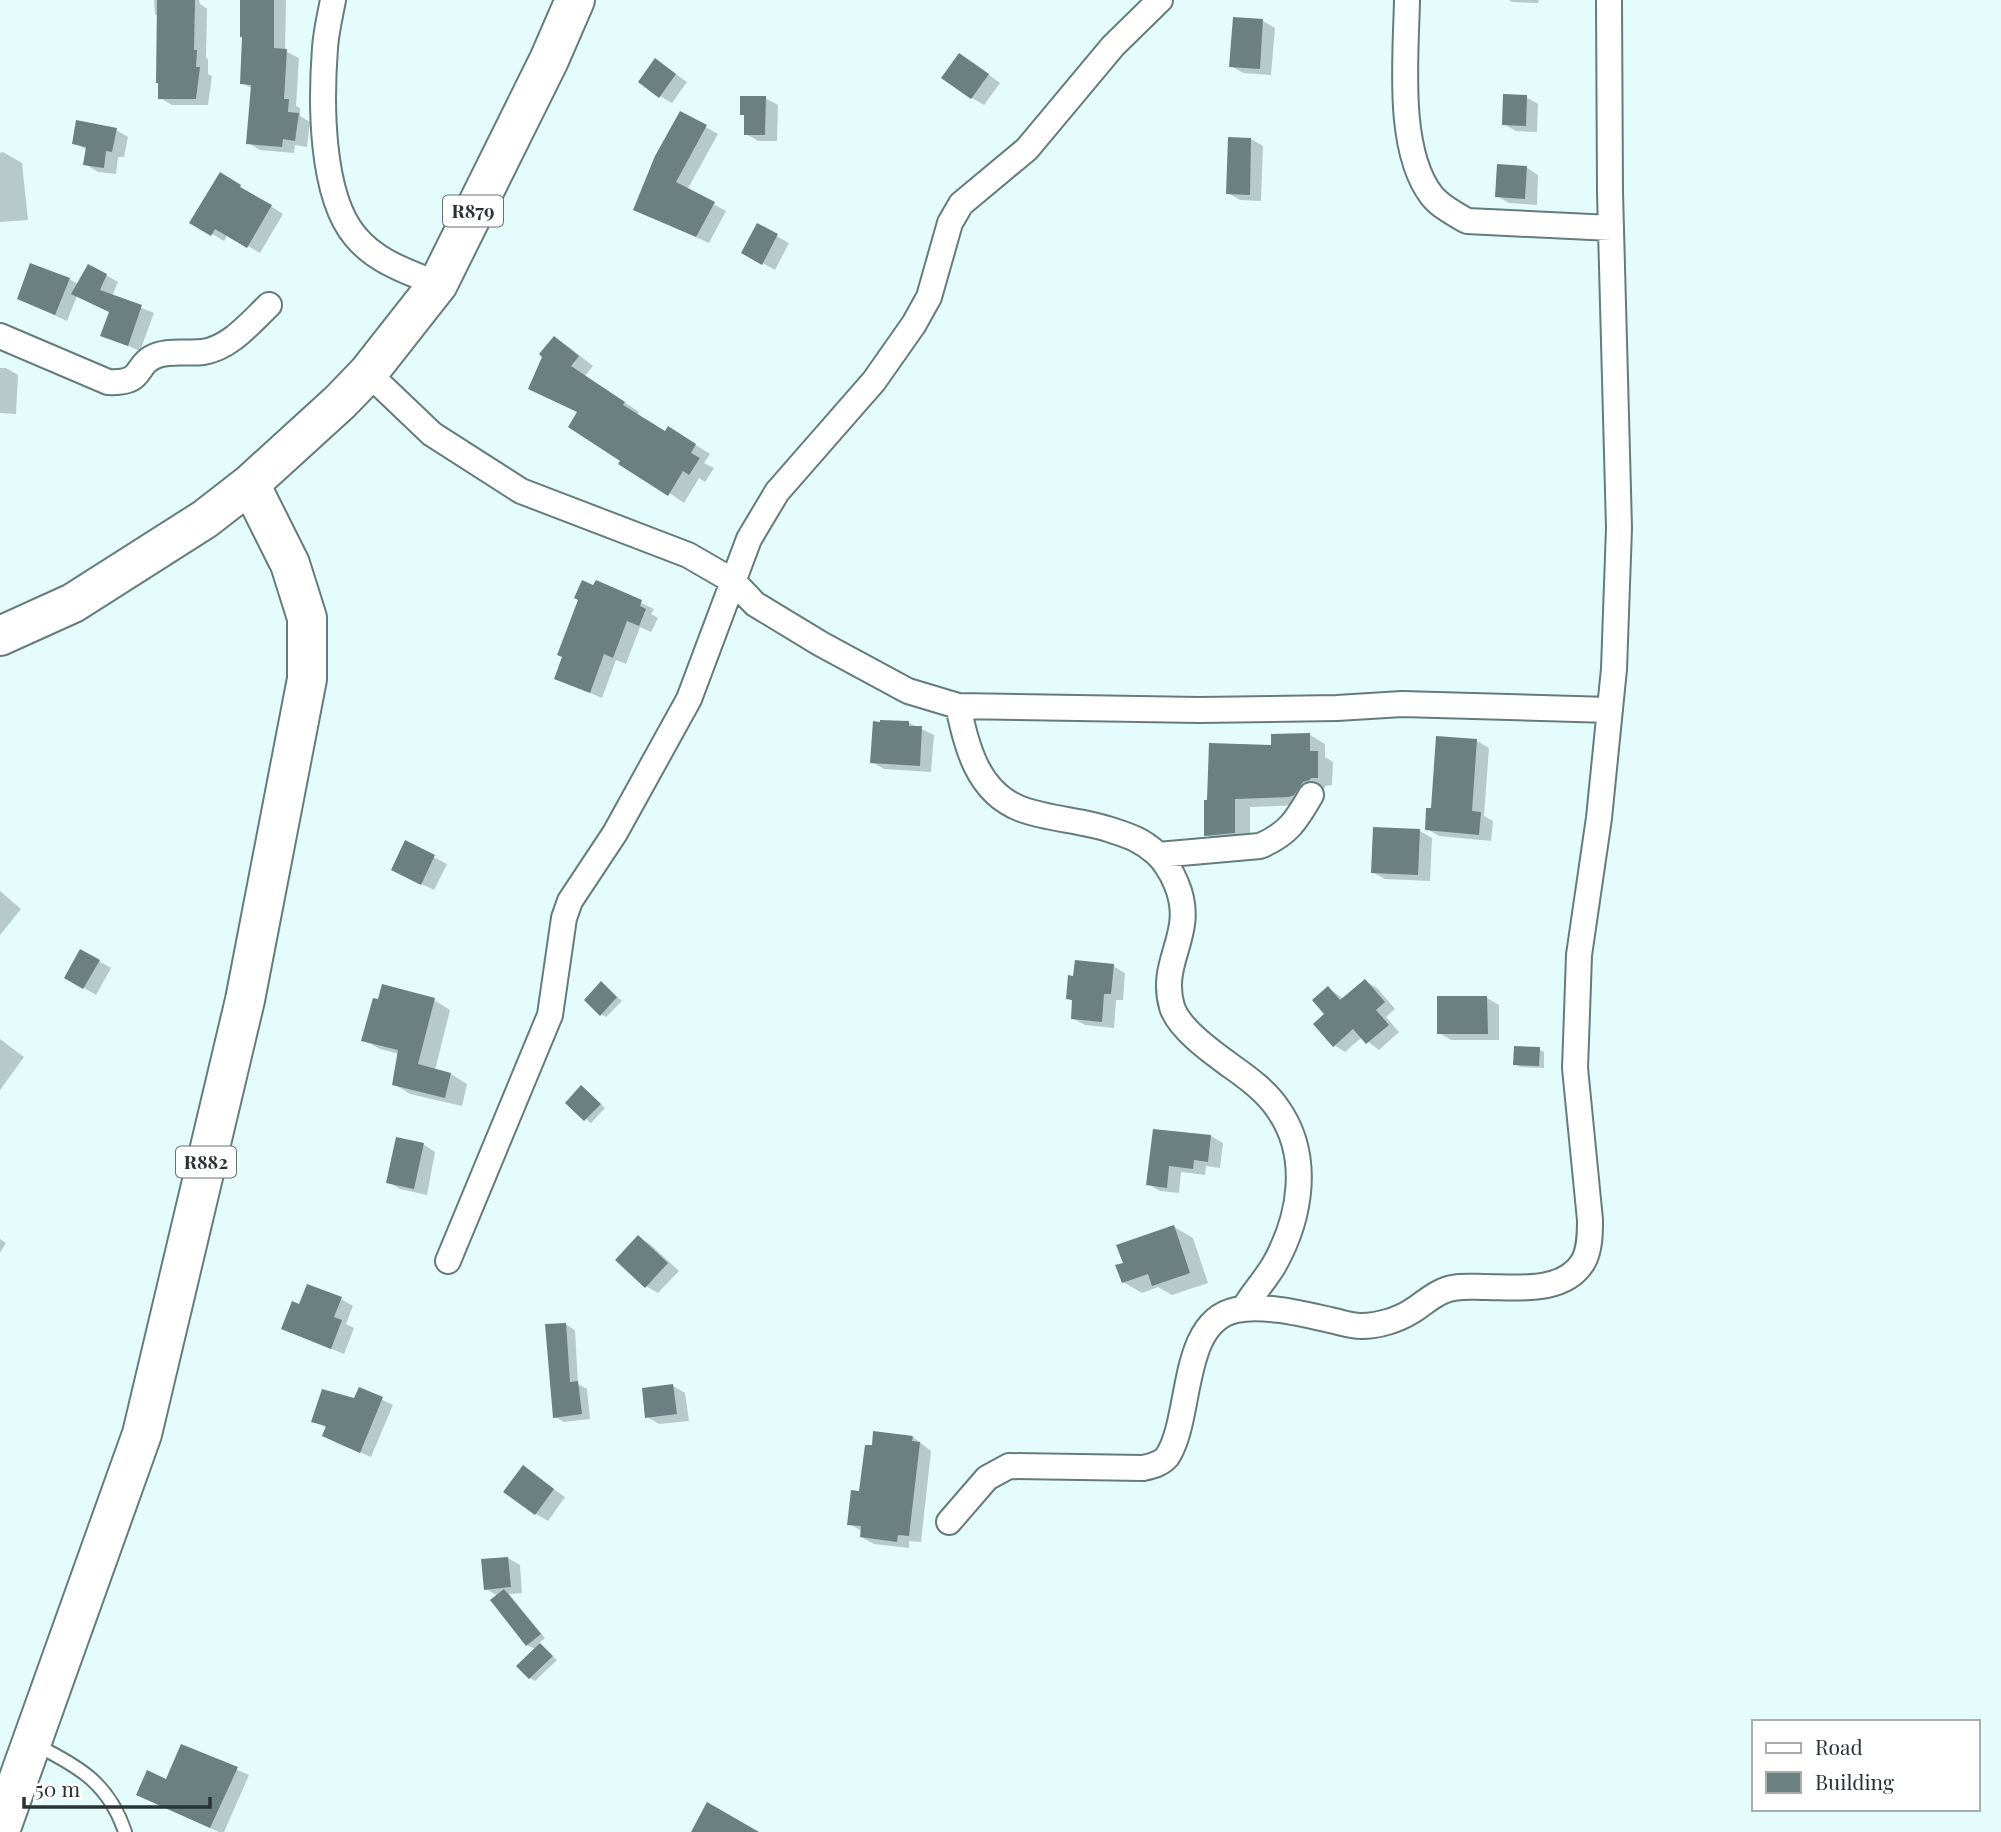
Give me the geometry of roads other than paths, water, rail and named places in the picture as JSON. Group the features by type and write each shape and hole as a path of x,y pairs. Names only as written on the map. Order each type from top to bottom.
{"main road":[{"name":"R879","path":"0,636 32,623 95,590 205,519 250,484 368,373 438,284 575,0"},
{"name":"R882","path":"0,1831 18,1765 142,1434 245,1000 307,679 307,618 290,564 250,484"}],"street":[{"path":"333,0 325,47 324,139 335,200 355,236 387,264 438,284"},
{"path":"448,1261 550,1015 564,918 570,901 615,833 689,699 749,539 777,492 874,381 914,324 929,297 950,223 961,204 1027,149 1113,46 1160,0"},
{"path":"1408,0 1404,89 1418,174 1433,197 1467,221 1611,228"},
{"path":"949,1522 987,1478 1009,1465 1133,1468 1158,1464 1167,1456 1177,1429 1195,1355 1208,1328 1224,1314 1244,1308 1296,1312 1360,1327 1380,1324 1411,1312 1443,1291 1462,1286 1547,1286 1565,1278 1583,1262 1589,1240 1590,1220 1575,1068 1579,955 1599,818 1618,589 1609,0"},
{"path":"0,336 108,382 122,382 130,381 148,360 156,355 203,352 220,347 243,331 269,305"},
{"path":"368,373 432,434 521,491 688,555 733,581 755,604 810,638 908,691 958,706 1199,710 1415,704 1610,710"},
{"path":"958,706 966,746 985,784 998,795 1020,809 1102,826 1141,841 1158,855 1173,876 1182,897 1184,922 1171,963 1169,987 1173,1009 1191,1033 1271,1099 1288,1126 1299,1164 1296,1212 1286,1241 1273,1267 1244,1308"},
{"path":"1158,855 1260,846 1275,840 1293,825 1311,795"}],"lane":[{"path":"18,1765 75,1764 104,1790 117,1809 125,1832"}]}
